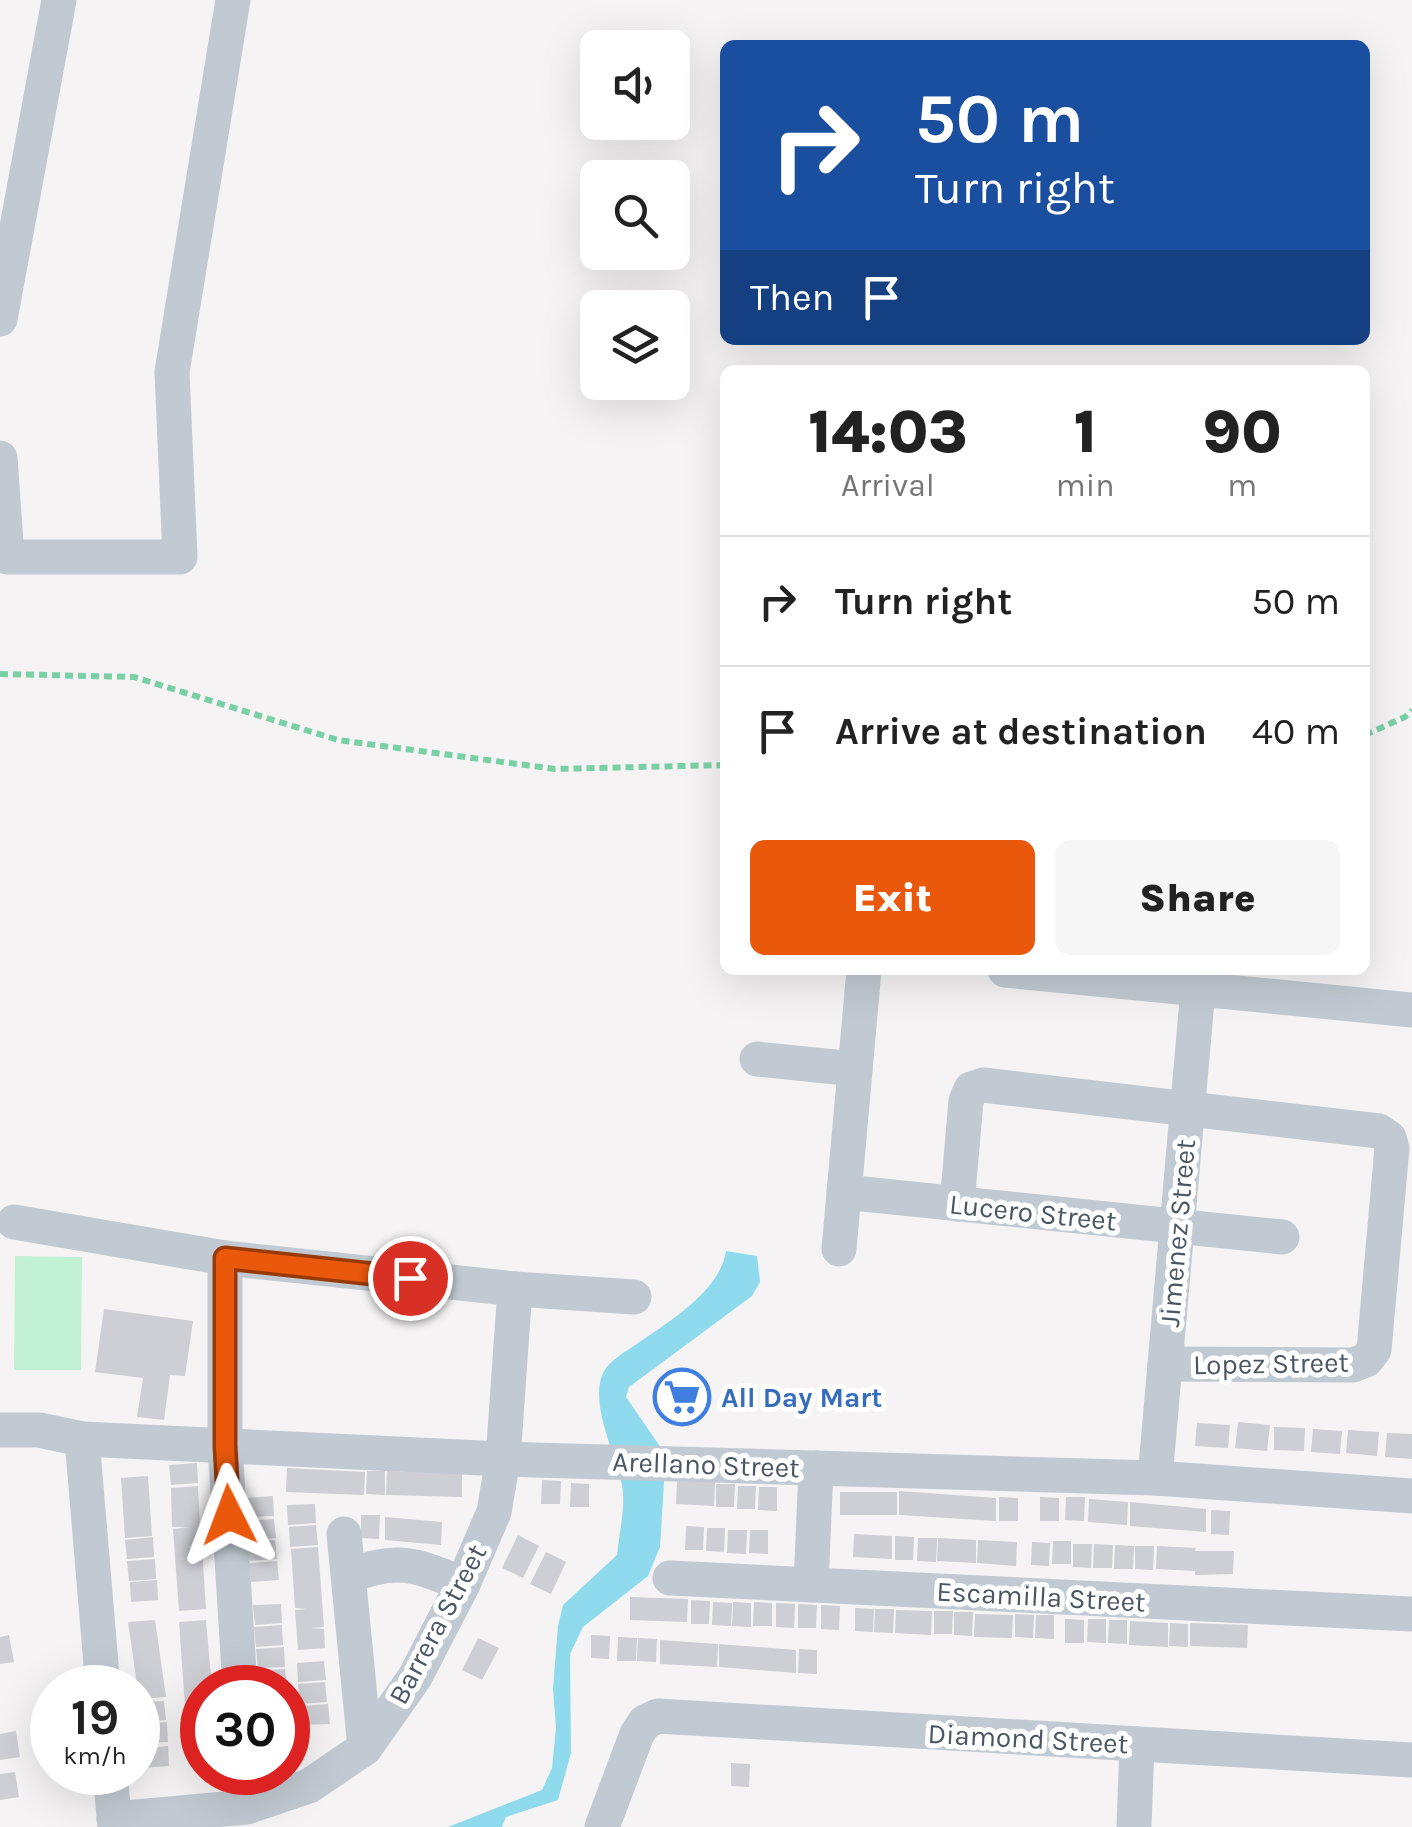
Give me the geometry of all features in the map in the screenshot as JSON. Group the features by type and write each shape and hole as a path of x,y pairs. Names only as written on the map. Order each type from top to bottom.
{"street":[{"path":"0,319 59,0"},
{"path":"0,458 7,557 180,557 172,372 233,0"},
{"path":"838,1248 864,975"},
{"path":"1056,975 1412,1010"},
{"name":"Jimenez Street","path":"1155,1478 1198,989"},
{"path":"757,1060 856,1069"},
{"path":"957,1204 966,1102 971,1090 983,1084 1188,1107"},
{"name":"Lopez Street","path":"1165,1364 1353,1365 1366,1360 1374,1350 1392,1148 1389,1138 1379,1131 1188,1107"},
{"name":"Lucero Street","path":"844,1192 1282,1238"},
{"path":"14,1222 225,1258 514,1289 634,1297"},
{"path":"225,1258 225,1446 239,1665"},
{"name":"Barrera Street","path":"114,1823 247,1802 308,1786 366,1748 415,1677 464,1584 494,1512 503,1458 514,1289"},
{"name":"Arellano Street","path":"0,1430 39,1430 82,1439 503,1458 1155,1478 1412,1496"},
{"path":"82,1439 101,1665"},
{"path":"811,1585 816,1468"},
{"path":"344,1534 366,1748"},
{"path":"350,1576 390,1563 423,1568 464,1584"},
{"name":"Escamilla Street","path":"670,1578 1412,1614"},
{"name":"Diamond Street","path":"602,1827 636,1734 645,1722 658,1716 1412,1760"},
{"path":"1134,1827 1137,1744"},
{"path":"112,1795 114,1823"}],"path":[{"path":"0,674 134,677 338,740 555,770 720,764"},
{"path":"1370,732 1412,710"}],"green space":[{"path":"15,1256 82,1257 81,1370 14,1370"}],"water":[{"path":"726,1251 757,1256 760,1282 752,1296 629,1387 626,1397 659,1445 664,1482 660,1547 648,1576 583,1627 570,1654 571,1753 558,1800 506,1817 502,1827 448,1827 542,1790 552,1768 556,1727 553,1689 563,1605 617,1555 623,1493 601,1414 603,1373 614,1360 704,1292 722,1266"}],"building":[{"path":"104,1309 193,1321 185,1376 170,1375 164,1420 137,1417 143,1378 95,1372"},
{"name":"All Day Mart","path":"657,1380 707,1382 706,1414 656,1412"},
{"path":"1238,1422 1270,1425 1267,1451 1235,1448"},
{"path":"1197,1423 1230,1425 1228,1448 1195,1446"},
{"path":"1274,1427 1305,1428 1304,1451 1274,1450"},
{"path":"1313,1429 1342,1431 1340,1454 1311,1452"},
{"path":"1348,1430 1379,1432 1377,1456 1346,1453"},
{"path":"1387,1433 1412,1434 1412,1459 1385,1457"},
{"path":"197,1463 198,1483 171,1485 169,1465"},
{"path":"287,1468 365,1472 364,1495 286,1492"},
{"path":"367,1471 385,1471 385,1495 366,1494"},
{"path":"387,1471 462,1473 462,1497 386,1495"},
{"path":"148,1476 152,1536 125,1538 121,1478"},
{"path":"542,1480 561,1481 560,1504 541,1504"},
{"path":"677,1481 715,1482 714,1506 676,1504"},
{"path":"571,1483 589,1484 589,1507 570,1507"},
{"path":"716,1484 735,1484 734,1507 716,1507"},
{"path":"198,1486 201,1546 185,1547 202,1548 206,1609 179,1611 173,1529 189,1527 172,1527 171,1488"},
{"path":"738,1486 756,1486 755,1509 737,1509"},
{"path":"759,1487 777,1487 777,1511 758,1510"},
{"path":"899,1491 996,1498 996,1521 899,1515"},
{"path":"840,1492 897,1492 897,1515 840,1515"},
{"path":"273,1496 274,1516 247,1517 246,1498"},
{"path":"999,1497 1018,1498 1018,1521 999,1521"},
{"path":"1040,1497 1059,1498 1059,1521 1040,1521"},
{"path":"1066,1497 1085,1497 1084,1521 1065,1520"},
{"path":"1089,1499 1128,1502 1127,1525 1088,1522"},
{"path":"1130,1502 1206,1509 1206,1532 1130,1526"},
{"path":"315,1504 316,1523 288,1525 287,1505"},
{"path":"1211,1510 1230,1511 1229,1535 1211,1534"},
{"path":"361,1515 380,1515 379,1539 361,1538"},
{"path":"385,1517 442,1522 441,1545 385,1540"},
{"path":"274,1519 276,1538 248,1540 247,1521"},
{"path":"316,1525 318,1545 290,1547 289,1527"},
{"path":"686,1526 704,1527 703,1550 685,1550"},
{"path":"707,1528 725,1528 724,1552 706,1551"},
{"path":"728,1530 747,1530 746,1554 727,1553"},
{"path":"750,1530 768,1530 768,1554 749,1553"},
{"path":"854,1534 892,1536 892,1559 853,1557"},
{"path":"518,1535 539,1546 523,1578 502,1568"},
{"path":"895,1536 914,1537 913,1560 895,1560"},
{"path":"153,1537 154,1557 127,1559 125,1540"},
{"path":"918,1538 937,1538 936,1562 917,1561"},
{"path":"938,1538 976,1540 976,1563 937,1561"},
{"path":"275,1540 277,1559 249,1561 247,1542"},
{"path":"978,1540 1017,1542 1016,1566 977,1563"},
{"path":"1053,1541 1071,1541 1071,1564 1052,1564"},
{"path":"1032,1542 1050,1543 1049,1566 1031,1565"},
{"path":"1073,1544 1092,1544 1091,1568 1073,1567"},
{"path":"1094,1544 1113,1545 1112,1568 1093,1568"},
{"path":"1115,1545 1134,1546 1133,1569 1114,1569"},
{"path":"1135,1546 1154,1546 1153,1570 1135,1569"},
{"path":"1157,1546 1234,1551 1233,1574 1195,1575 1195,1571 1156,1569"},
{"path":"318,1547 324,1627 311,1628 324,1629 325,1648 298,1650 295,1610 307,1609 295,1608 291,1549"},
{"path":"546,1552 566,1562 551,1594 530,1584"},
{"path":"155,1559 156,1579 129,1581 127,1561"},
{"path":"277,1561 279,1580 251,1582 249,1563"},
{"path":"157,1580 158,1600 131,1602 130,1582"},
{"path":"630,1597 688,1599 687,1622 630,1620"},
{"path":"691,1600 710,1601 709,1624 691,1624"},
{"path":"713,1602 732,1603 731,1626 712,1625"},
{"path":"733,1602 751,1603 751,1627 732,1626"},
{"path":"754,1602 772,1603 772,1626 753,1626"},
{"path":"776,1603 795,1604 794,1628 776,1627"},
{"path":"281,1604 282,1623 255,1625 253,1605"},
{"path":"798,1604 817,1605 816,1628 798,1628"},
{"path":"821,1605 840,1606 839,1630 821,1629"},
{"path":"855,1608 874,1609 873,1632 855,1631"},
{"path":"875,1609 894,1609 893,1633 874,1632"},
{"path":"896,1610 932,1611 931,1635 895,1633"},
{"path":"934,1611 953,1611 952,1634 934,1634"},
{"path":"954,1612 973,1612 972,1636 954,1635"},
{"path":"975,1614 1013,1615 1012,1638 974,1637"},
{"path":"1015,1614 1034,1615 1033,1638 1015,1637"},
{"path":"1036,1615 1054,1615 1054,1639 1035,1638"},
{"path":"1065,1619 1084,1620 1084,1643 1065,1643"},
{"path":"1088,1619 1106,1619 1106,1643 1087,1642"},
{"path":"155,1620 166,1697 160,1697 160,1665 134,1665 128,1622"},
{"path":"206,1620 210,1665 182,1665 179,1622"},
{"path":"1109,1620 1127,1620 1127,1644 1108,1643"},
{"path":"1130,1621 1168,1623 1168,1647 1129,1645"},
{"path":"1170,1623 1188,1624 1188,1647 1169,1646"},
{"path":"1190,1623 1248,1625 1247,1648 1190,1646"},
{"path":"282,1625 283,1645 256,1647 254,1627"},
{"path":"9,1635 14,1662 0,1664 0,1637"},
{"path":"591,1635 610,1636 609,1659 591,1658"},
{"path":"618,1637 637,1638 636,1661 617,1661"},
{"path":"478,1638 499,1648 482,1680 462,1670"},
{"path":"638,1638 657,1639 656,1662 637,1661"},
{"path":"660,1640 718,1644 717,1667 660,1664"},
{"path":"719,1644 796,1650 796,1673 719,1667"},
{"path":"284,1647 285,1665 258,1665 256,1649"},
{"path":"799,1649 817,1650 817,1674 798,1673"},
{"path":"324,1661 326,1680 310,1681 310,1665 297,1663"},
{"path":"325,1682 327,1702 310,1703 310,1683"},
{"path":"160,1701 164,1701 166,1720 160,1720"},
{"path":"328,1704 330,1724 310,1725 310,1705"},
{"path":"160,1722 167,1722 168,1742 160,1742"},
{"path":"16,1731 20,1757 0,1760 0,1734"},
{"path":"168,1746 169,1766 160,1767 160,1747"},
{"path":"731,1763 750,1764 749,1787 731,1786"},
{"path":"15,1772 19,1797 0,1800 0,1774"}],"place":[{"name":"All Day Mart","path":"682,1397"}],"route":[{"path":"229,1515 225,1258 410,1278"}]}
